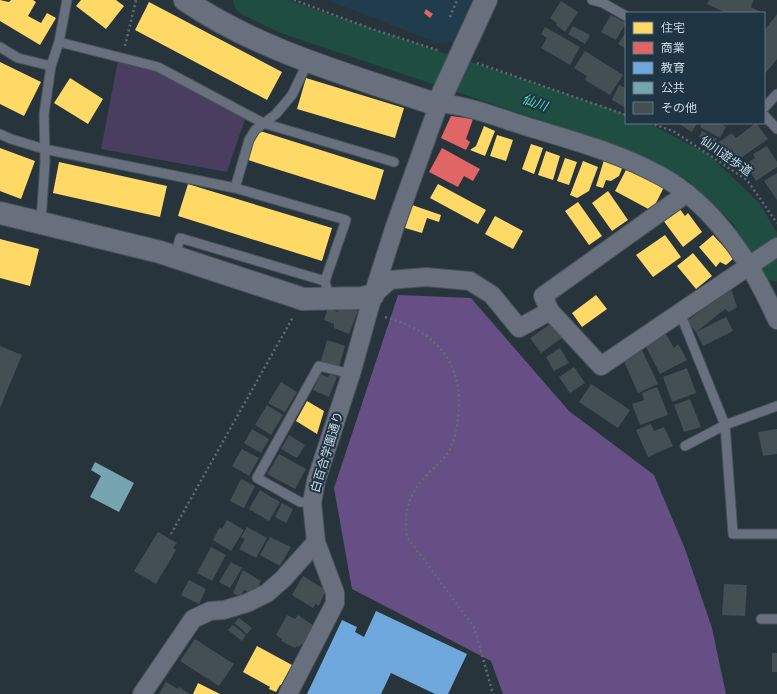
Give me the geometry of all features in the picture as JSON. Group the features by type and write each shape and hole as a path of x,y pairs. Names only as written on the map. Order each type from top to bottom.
{"street":[{"path":"185,0 247,36 308,62 429,102 441,99 606,151 661,176 687,193 716,222 753,263 777,320"},
{"path":"441,99 486,0"},
{"name":"白百合学園通り","path":"288,694 335,603 335,593 316,542 312,503 316,481 350,374 370,304 400,212 441,99"},
{"path":"687,193 544,296 550,311 601,366 777,248"},
{"path":"0,213 41,222 175,257 303,299 327,289 362,298 370,304 390,280 426,277 470,281 492,295 519,328 550,311"},
{"path":"142,694 193,619 210,611 224,610 247,603 267,593 283,579 316,542"}],"lane":[{"path":"41,222 45,162 44,114 51,66 59,42 67,0"},
{"path":"592,0 603,3 625,15"},
{"path":"59,42 158,67 263,123 394,162"},
{"path":"0,47 18,58 51,66"},
{"path":"235,188 249,140 263,123 276,114 292,96 308,62"},
{"path":"765,107 777,94"},
{"path":"765,117 777,129"},
{"path":"0,134 10,139 44,149 235,188 346,220 327,289 180,238 175,257"},
{"path":"680,313 725,425 733,534 777,534"},
{"path":"312,503 300,502 257,478 319,366 350,374"},
{"path":"685,446 725,425 777,406"},
{"path":"761,619 777,619"}],"path":[{"path":"123,58 136,0"},
{"path":"450,17 457,0"},
{"name":"仙川遊歩道","path":"653,124 673,131 747,180 777,223"},
{"path":"171,534 303,299"},
{"path":"370,304 427,337 445,353 456,374 459,392 458,421 450,449 437,468 425,478 408,504 405,519 407,537 474,627 493,694"}],"shaded area":[{"path":"327,0 478,0 460,41 438,43"},
{"path":"118,60 144,64 245,119 227,172 101,149"},
{"path":"398,295 471,298 569,411 654,475 685,549 712,628 726,694 503,694 491,661 352,589 334,488"}],"building: 住宅":[{"path":"0,0 9,2 11,0 33,0 36,2 28,16 41,23 47,13 56,18 40,45 0,21"},
{"path":"81,0 116,0 124,6 106,29 76,6"},
{"path":"149,2 282,72 267,100 135,30"},
{"path":"0,62 41,82 24,116 0,104"},
{"path":"70,78 103,99 88,124 54,103"},
{"path":"306,78 404,108 395,138 297,109"},
{"path":"484,126 495,131 485,156 470,150 476,146"},
{"path":"257,130 384,170 375,200 248,160"},
{"path":"497,135 513,140 506,161 490,156"},
{"path":"531,144 543,148 534,174 522,169"},
{"path":"0,148 35,161 21,199 0,191"},
{"path":"546,151 560,156 553,180 538,175"},
{"path":"565,158 577,162 569,185 557,181"},
{"path":"604,160 623,166 619,176 611,181 606,180 603,188 596,186"},
{"path":"583,161 598,167 589,191 577,198 570,195"},
{"path":"59,162 167,186 160,217 53,193"},
{"path":"627,168 664,187 652,211 615,191"},
{"path":"188,184 332,228 322,261 178,216"},
{"path":"438,184 486,210 478,224 430,198"},
{"path":"608,191 628,220 612,231 592,203"},
{"path":"578,202 602,236 589,245 565,211"},
{"path":"412,205 441,215 439,222 427,218 422,233 405,228"},
{"path":"679,208 685,216 688,213 702,232 683,247 663,220"},
{"path":"495,216 523,231 513,249 485,234"},
{"path":"665,235 681,257 653,277 636,255"},
{"path":"713,235 734,258 726,265 720,262 716,267 699,247"},
{"path":"0,239 39,249 30,286 0,278"},
{"path":"693,253 712,276 696,289 677,266"},
{"path":"596,295 607,309 582,327 572,313"},
{"path":"307,401 324,411 317,434 296,421"},
{"path":"257,646 292,665 276,692 243,672"},
{"path":"198,683 220,694 193,694"}],"building: 商業":[{"path":"426,9 433,14 430,18 424,13"},
{"path":"451,116 473,119 466,139 470,142 466,150 441,138"},
{"path":"442,148 480,169 473,181 464,176 458,187 429,172"}],"building: 教育":[{"path":"376,611 467,654 448,694 435,694 391,673 381,694 307,694 342,620 357,627 355,632 364,637"}],"building: 公共":[{"path":"95,462 134,483 119,512 90,497 101,476 91,470"}],"building: その他":[{"path":"709,0 754,0 751,7 761,12 724,12 707,4"},
{"path":"561,1 578,12 565,32 550,18"},
{"path":"777,14 777,59 765,74 765,30"},
{"path":"611,15 625,22 616,40 601,32"},
{"path":"573,26 590,35 585,44 568,34"},
{"path":"545,27 580,47 570,65 541,48 547,38 541,34"},
{"path":"625,34 625,48 618,44"},
{"path":"585,51 623,75 610,95 585,80 587,76 574,68"},
{"path":"619,85 625,88 625,107 612,100"},
{"path":"680,124 696,124 692,132"},
{"path":"702,124 722,124 726,127 720,138 700,127"},
{"path":"757,124 768,139 734,163 723,149 718,151 716,144 732,133 736,138"},
{"path":"702,131 717,139 714,145 699,137"},
{"path":"767,146 777,162 777,167 756,181 746,164 755,158 753,154"},
{"path":"777,173 777,200 764,181"},
{"path":"731,288 737,307 729,312 725,309 696,332 687,321"},
{"path":"341,305 358,311 349,334 334,328 334,324 324,320 328,308 338,312"},
{"path":"726,317 733,331 703,346 696,332"},
{"path":"552,323 562,338 541,353 530,338"},
{"path":"666,334 674,348 678,344 687,360 660,374 645,345"},
{"path":"327,340 345,346 339,367 321,361"},
{"path":"0,346 22,355 0,408"},
{"path":"560,348 569,363 554,371 546,357"},
{"path":"642,350 658,384 638,393 623,359"},
{"path":"574,367 585,383 570,393 559,377"},
{"path":"687,368 696,393 672,402 663,377"},
{"path":"320,374 328,377 330,374 337,377 329,397 313,390"},
{"path":"281,382 297,392 285,412 268,403"},
{"path":"591,384 630,410 618,428 579,402"},
{"path":"657,387 668,415 640,425 632,404 644,400 642,393"},
{"path":"690,399 701,427 684,432 674,405"},
{"path":"267,405 283,415 271,435 255,425"},
{"path":"651,424 654,431 664,427 673,446 648,457 636,430"},
{"path":"252,429 269,439 261,453 244,443"},
{"path":"777,429 777,454 763,456 758,432"},
{"path":"289,435 305,445 297,458 281,449"},
{"path":"242,449 259,458 249,476 232,466"},
{"path":"279,454 306,469 295,489 267,474"},
{"path":"241,479 255,486 244,508 230,501"},
{"path":"260,490 280,502 269,521 249,509"},
{"path":"282,503 293,509 286,523 275,517"},
{"path":"227,520 244,530 231,551 213,540 220,527 222,529"},
{"path":"247,527 267,538 256,558 239,549 245,539 241,537"},
{"path":"158,532 177,543 173,548 176,550 156,584 134,571"},
{"path":"270,537 291,547 280,566 260,555"},
{"path":"211,547 226,555 212,581 197,573"},
{"path":"231,562 242,568 230,588 219,582"},
{"path":"243,570 261,581 256,590 254,588 251,593 244,590 240,597 233,593"},
{"path":"303,576 326,590 319,606 316,604 313,608 292,595"},
{"path":"189,580 206,589 199,604 181,595"},
{"path":"724,584 747,585 745,616 722,615"},
{"path":"287,615 295,619 298,615 314,626 304,644 301,644 299,647 297,646 295,648 281,641 282,639 276,635"},
{"path":"239,618 252,628 247,634 234,623"},
{"path":"233,625 246,635 242,641 228,630"},
{"path":"195,639 234,664 219,686 180,661"},
{"path":"772,653 777,653 777,672 772,672"},
{"path":"166,682 178,689 179,687 190,694 159,694"}],"waterway":[{"name":"仙川","path":"250,0 285,17 636,135 699,168 746,213 777,265"}]}
